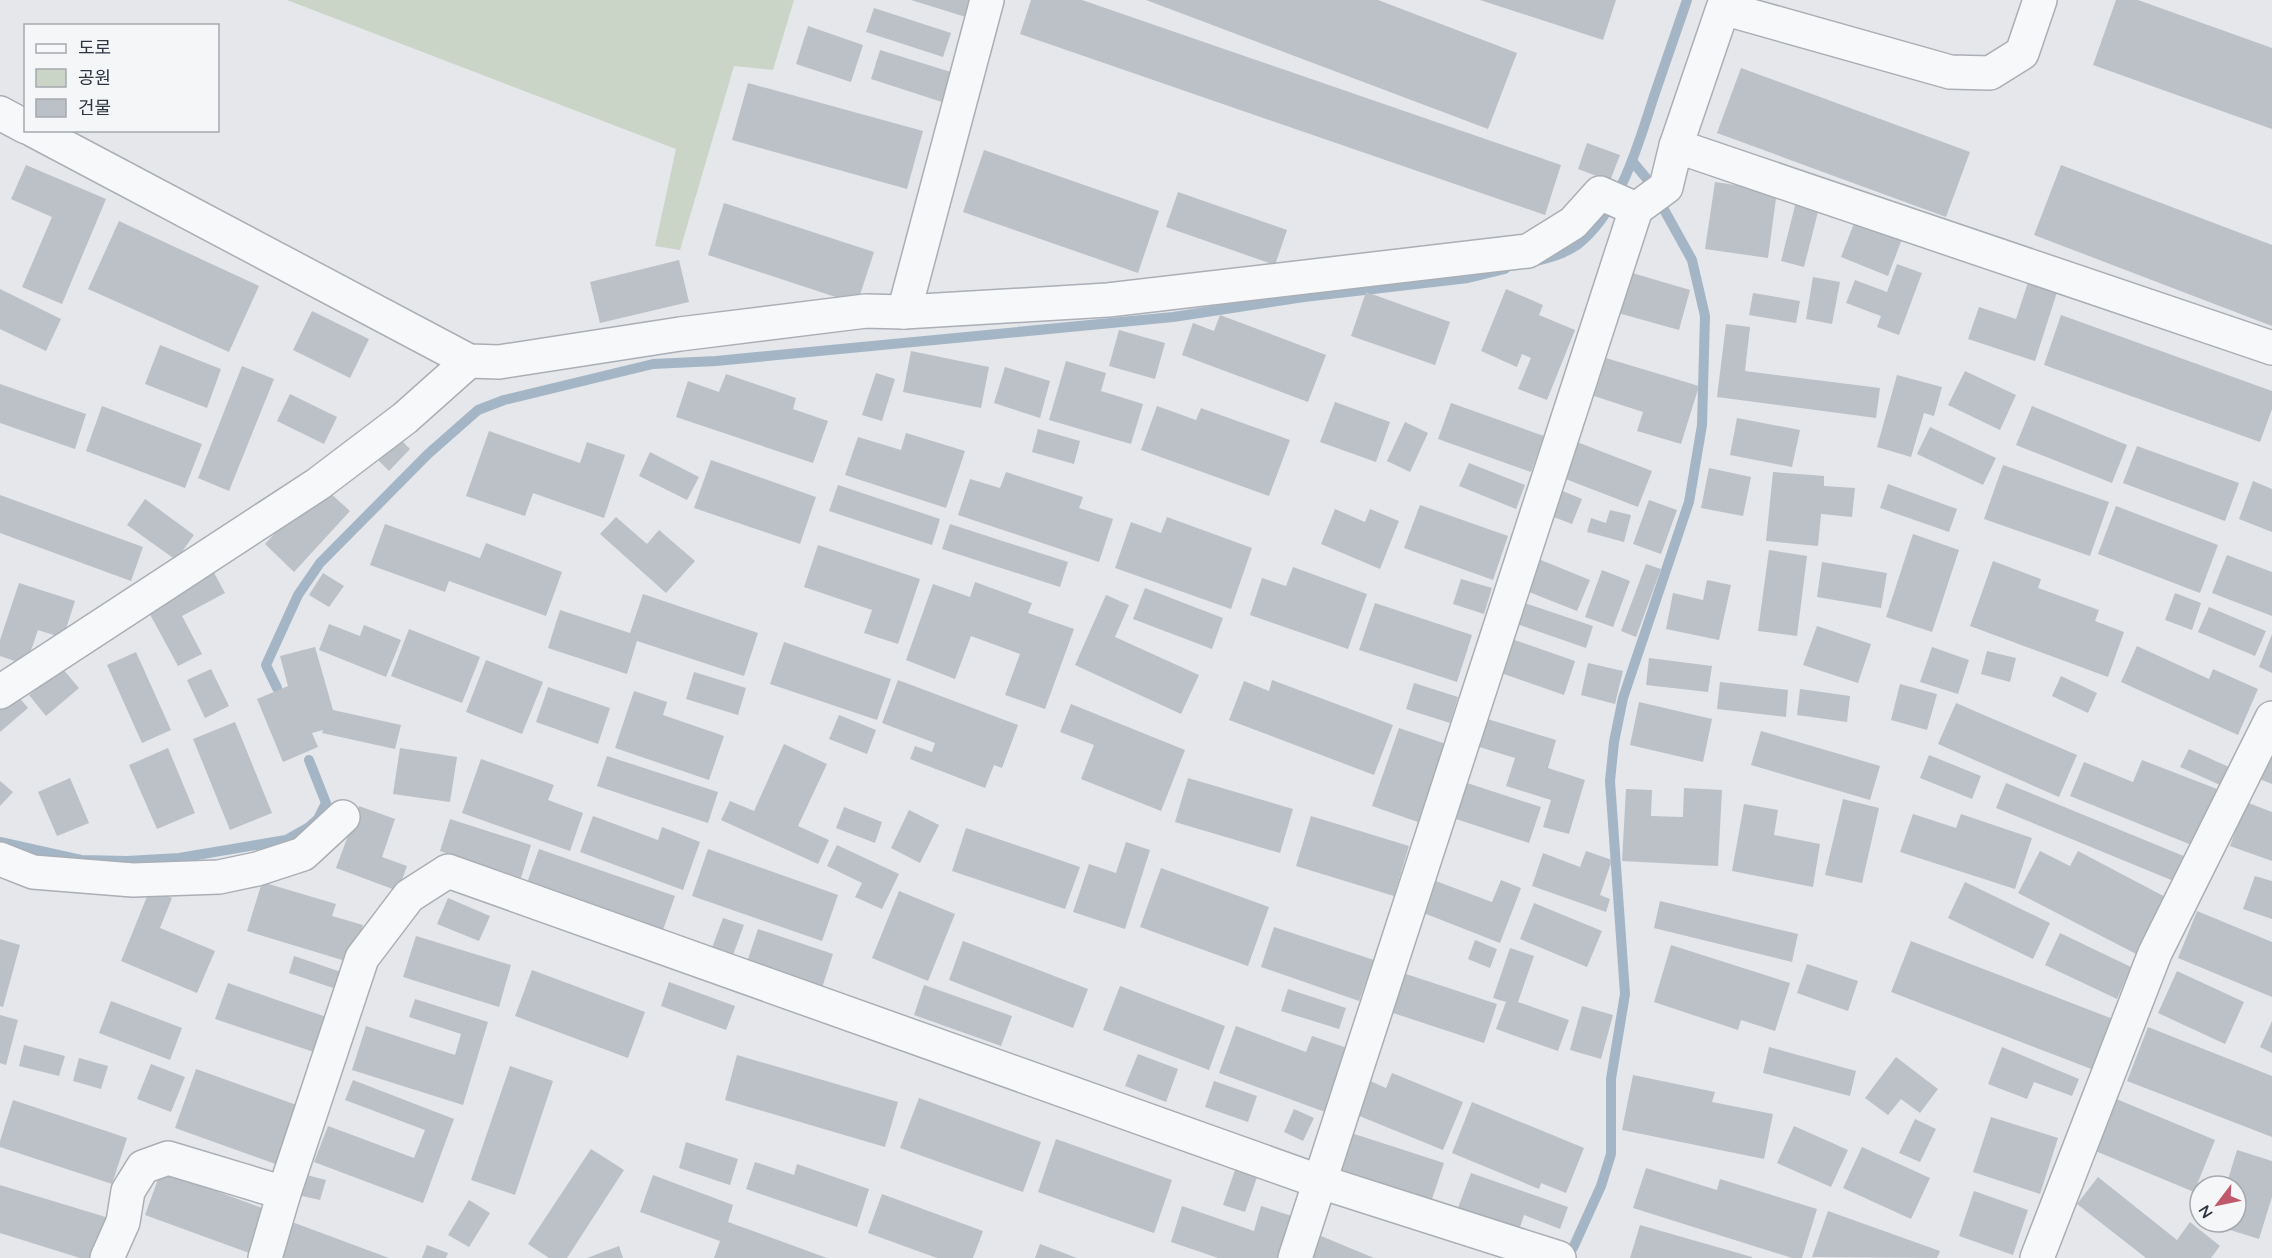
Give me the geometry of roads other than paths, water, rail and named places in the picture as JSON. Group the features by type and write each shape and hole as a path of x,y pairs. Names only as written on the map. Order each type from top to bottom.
{"street":[{"path":"904,312 987,0"},
{"path":"1295,1258 1634,199 1676,146 1722,8 1950,72 1990,73 2022,53 2040,0"},
{"path":"0,113 24,126"},
{"path":"37,132 470,361 499,362 680,334 866,310 904,312 1108,300 1528,251 1573,223 1634,199"},
{"path":"1676,146 2272,348"},
{"path":"0,692 318,484 405,418 470,361"},
{"path":"2037,1258 2155,952 2272,718"},
{"path":"0,859 33,872 133,880 219,877 257,869 303,854 343,817"},
{"path":"265,1258 284,1193 362,958 409,896 448,871 1318,1181 1559,1258"},
{"path":"107,1258 123,1222 128,1191 143,1167 168,1158 284,1193"}],"waterway":[{"path":"1535,261 1557,255 1577,245 1592,231 1616,196 1634,156 1687,0"},
{"path":"1573,1248 1601,1186 1611,1154 1611,1079 1625,994 1610,781 1614,742 1623,698 1689,502 1702,425 1705,316 1692,260 1647,179 1632,161"},
{"path":"277,688 266,665 298,595 320,563 428,454 478,410 504,400 653,364 716,361 1173,317 1304,297 1468,278 1505,269"},
{"path":"0,842 81,860 127,861 179,858 286,840 318,819 326,803 309,760"}]}
